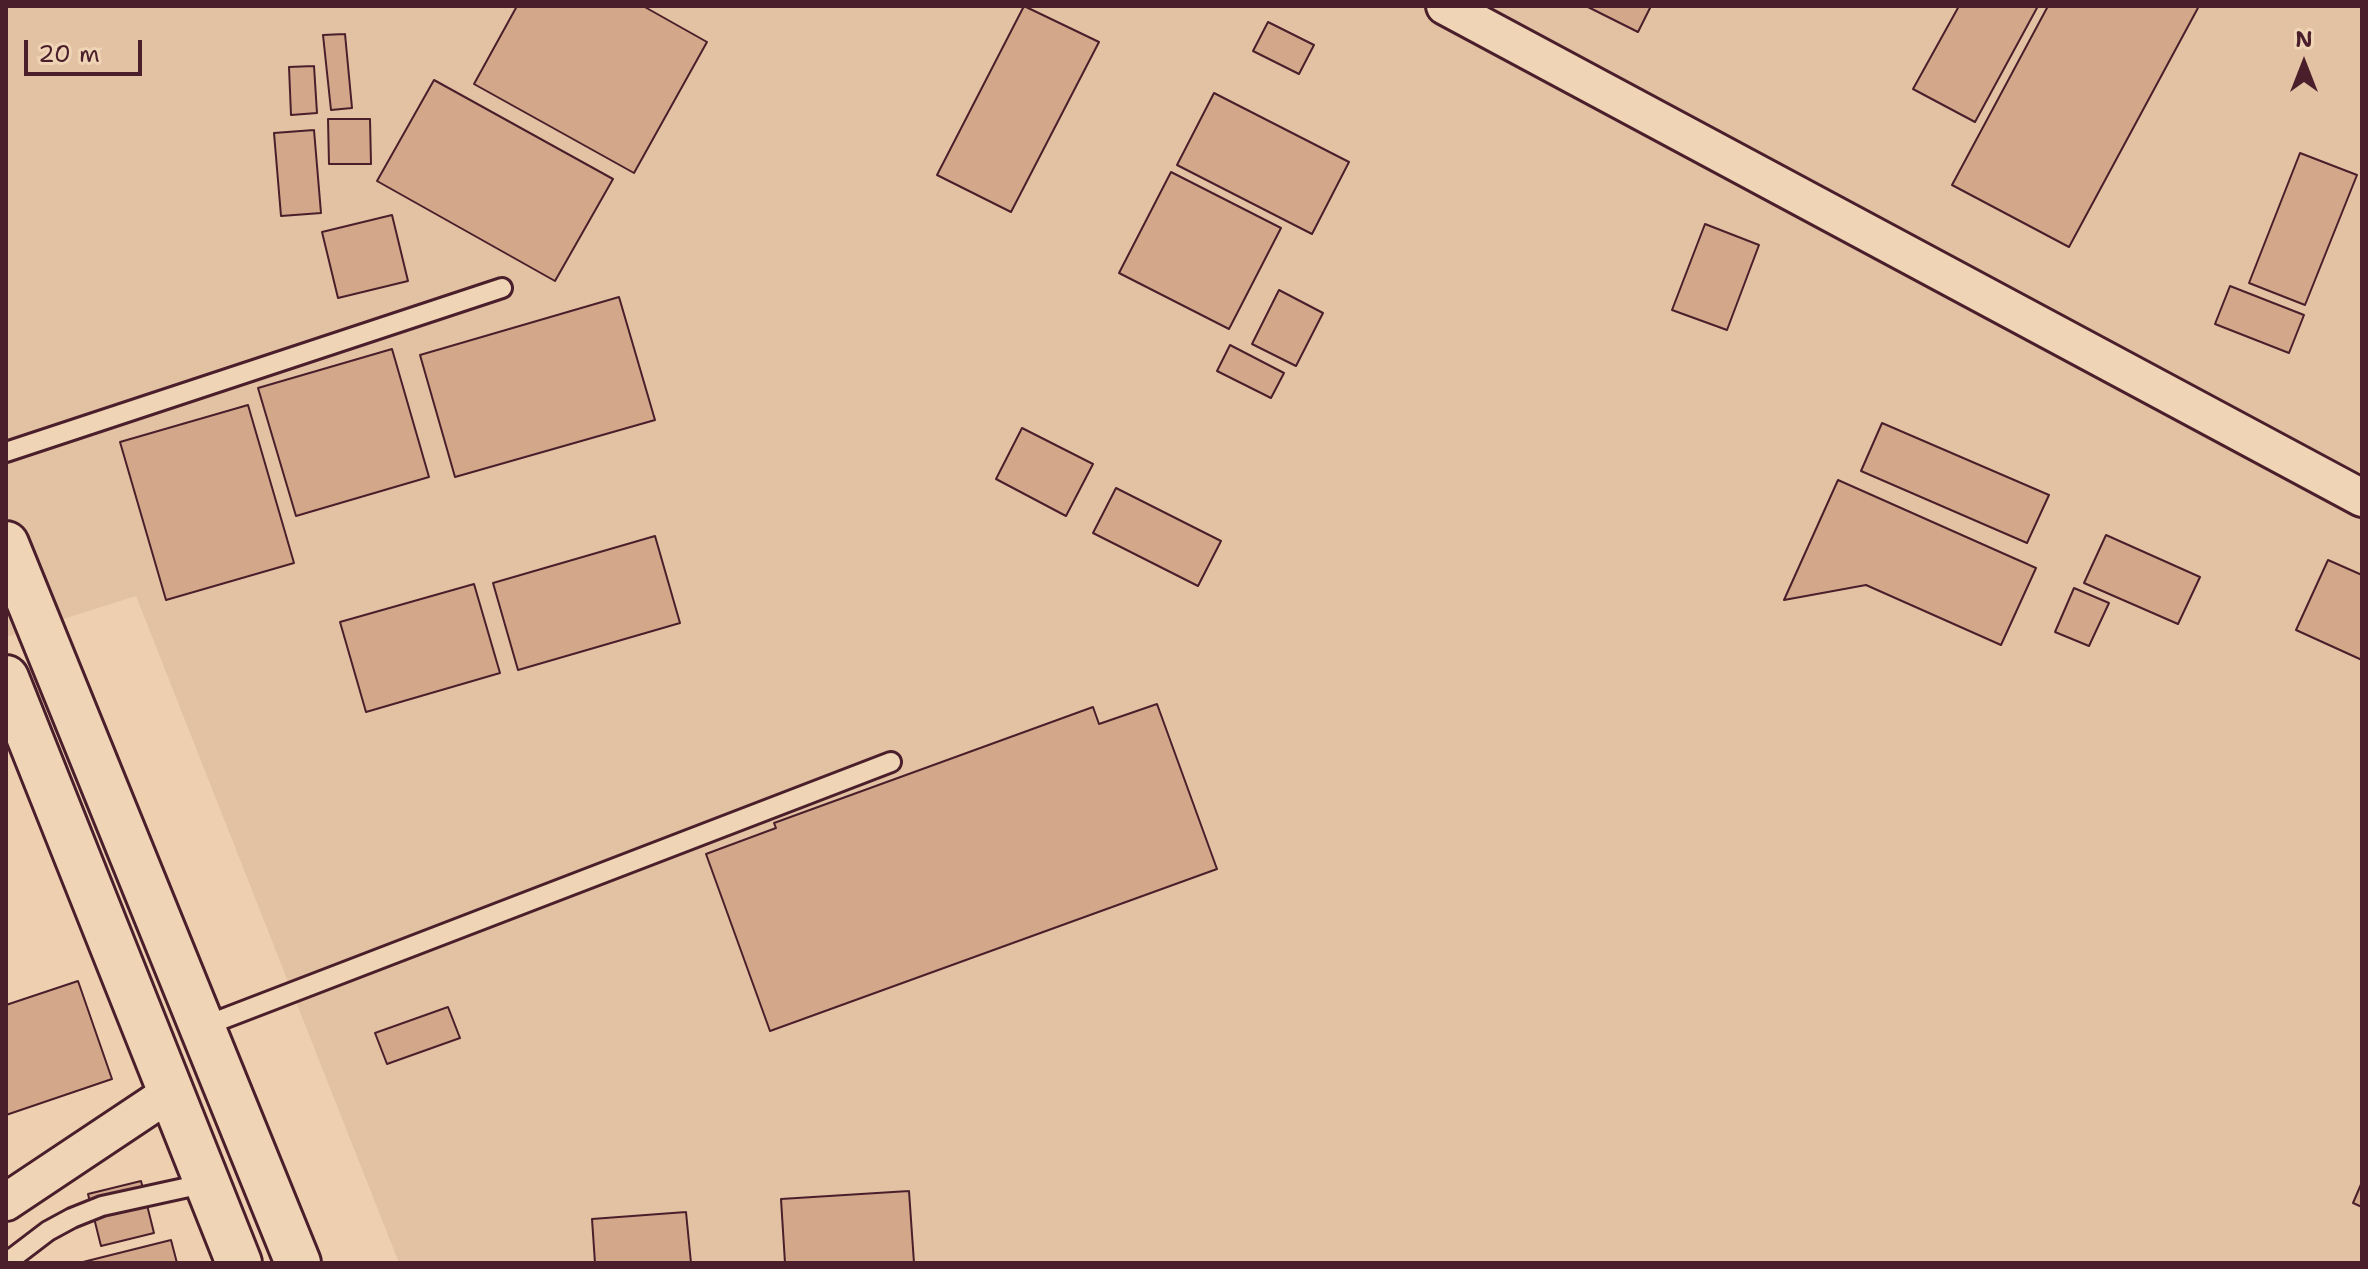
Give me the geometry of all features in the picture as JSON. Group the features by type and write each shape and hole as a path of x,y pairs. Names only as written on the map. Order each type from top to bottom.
{"main road":[{"path":"6,544 298,1263"},
{"path":"6,678 14,721 171,1092 239,1263"},
{"path":"202,1170 245,1133"}],"street":[{"path":"1445,6 2362,498"},
{"path":"6,1202 171,1092"}],"lane":[{"path":"6,452 502,288"},
{"path":"202,1027 891,762"},
{"path":"6,1263 48,1231 72,1218 202,1170"}],"shaded area":[{"path":"6,6 2362,6 2362,1263 399,1263 136,596 6,637"}],"building":[{"path":"517,6 643,6 707,42 634,173 474,84"},
{"path":"1024,6 1099,42 1011,212 937,175"},
{"path":"1586,6 1651,6 1638,32"},
{"path":"1959,6 2038,6 1975,122 1913,89"},
{"path":"2048,6 2199,6 2069,247 1952,185"},
{"path":"1268,22 1314,45 1299,74 1253,51"},
{"path":"345,34 352,108 331,110 323,35"},
{"path":"314,66 317,113 291,115 289,67"},
{"path":"434,80 613,179 555,281 377,181"},
{"path":"1214,93 1349,162 1312,234 1177,165"},
{"path":"328,119 370,119 371,164 329,164"},
{"path":"314,130 321,213 281,216 274,133"},
{"path":"2300,153 2357,175 2305,305 2249,283"},
{"path":"1171,172 1281,228 1229,329 1119,273"},
{"path":"392,215 408,281 338,298 322,232"},
{"path":"1705,224 1759,245 1727,330 1672,310"},
{"path":"2230,286 2304,315 2289,353 2215,324"},
{"path":"1279,290 1323,313 1296,366 1252,344"},
{"path":"619,297 655,420 455,477 420,355"},
{"path":"1230,345 1284,373 1271,398 1217,371"},
{"path":"392,349 429,477 296,516 258,388"},
{"path":"248,405 294,563 166,600 120,442"},
{"path":"1882,423 2049,495 2027,543 1861,471"},
{"path":"1022,428 1093,464 1066,516 996,479"},
{"path":"1838,480 2036,568 2001,645 1866,585 1784,600"},
{"path":"1116,488 1221,541 1198,586 1093,533"},
{"path":"2106,535 2200,577 2178,624 2084,583"},
{"path":"655,536 680,623 518,670 493,583"},
{"path":"2328,560 2362,575 2362,660 2296,630"},
{"path":"474,584 500,673 366,712 340,622"},
{"path":"2074,588 2109,603 2089,646 2055,632"},
{"path":"1157,704 1217,869 770,1031 706,854 776,828 774,823 1093,707 1099,724"},
{"path":"78,981 112,1079 6,1115 6,1005"},
{"path":"448,1007 460,1038 387,1064 375,1033"},
{"path":"141,1181 154,1233 101,1246 88,1194"},
{"path":"2362,1182 2362,1207 2353,1203"},
{"path":"909,1191 914,1263 785,1263 781,1199"},
{"path":"686,1212 691,1263 595,1263 592,1219"},
{"path":"171,1240 177,1263 79,1263"}]}
